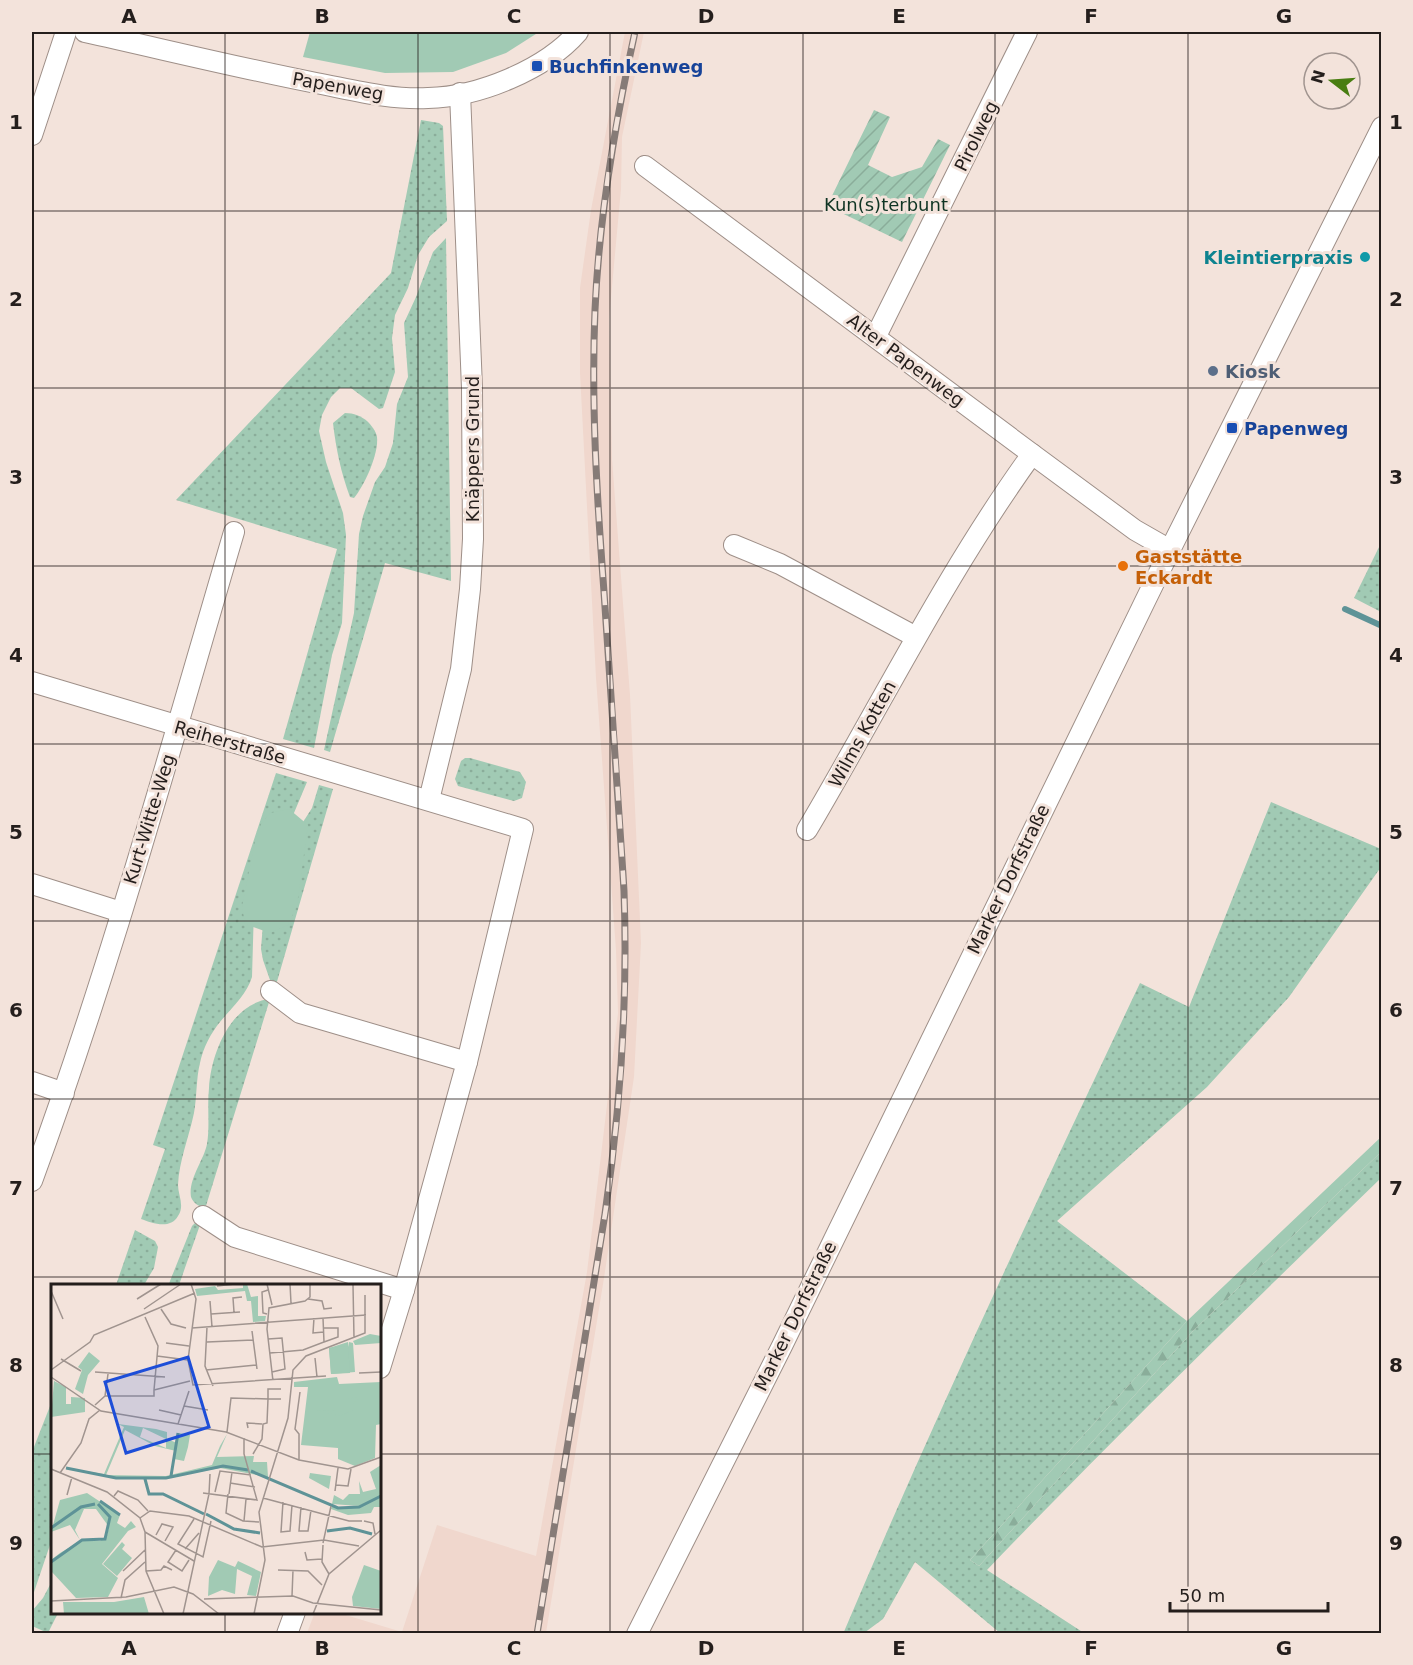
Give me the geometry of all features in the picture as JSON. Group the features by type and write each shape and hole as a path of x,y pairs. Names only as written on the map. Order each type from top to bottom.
{"street":[{"path":"32,135 66,32"},
{"name":"Papenweg","path":"86,32 281,76 369,93 429,98 490,86 537,66 569,42 578,32"},
{"name":"Pirolweg","path":"876,336 1027,32"},
{"name":"Knäppers Grund","path":"429,800 461,669 473,539 472,388 460,93"},
{"name":"Marker Dorfstraße","path":"638,1634 782,1346 1170,550 1382,126"},
{"name":"Alter Papenweg","path":"645,166 1135,530 1170,550"},
{"name":"Wilms Kotten","path":"807,830 916,638 996,504 1032,454"},
{"name":"Kurt-Witte-Weg","path":"32,1181 64,1093 121,912 234,532"},
{"path":"734,545 780,564 916,638"},
{"name":"Reiherstraße","path":"32,682 523,829 467,1062"},
{"path":"32,884 121,912"},
{"path":"271,991 300,1013 467,1062 381,1365"},
{"path":"32,1082 64,1093"},
{"path":"203,1216 235,1237 404,1290"},
{"path":"287,1634 294,1614"}],"shaded area":[{"path":"625,32 644,32 622,137 621,189 609,319 612,459 630,695 641,943 634,1077 546,1633 307,1633 314,1614 342,1614 402,1632 437,1525 536,1556 587,1272 618,1013 616,950 596,678 580,373 580,288 591,210"}],"green space":[{"path":"310,32 539,32 506,53 453,72 385,73 303,57"},
{"name":"Kun(s)terbunt","path":"874,110 890,117 868,165 892,177 922,167 938,139 950,145 902,242 827,206"},
{"path":"421,120 439,123 443,126 447,221 429,237 418,255 408,288 395,315 392,338 395,372 383,408 379,409 351,388 340,388 331,397 322,415 319,431 326,462 343,513 346,535 342,623 332,655 314,748 283,739 337,549 176,500 391,273"},
{"path":"446,238 451,581 385,563 330,752 324,750 354,613 359,534 375,482 385,467 393,443 397,404 408,377 404,323 433,252"},
{"path":"345,413 365,419 377,437 376,452 370,469 354,498 350,497 344,479 333,423"},
{"path":"1381,543 1381,612 1354,598"},
{"path":"465,758 520,772 526,782 522,798 514,801 458,786 455,779 461,761"},
{"path":"276,773 307,782 254,908 252,977 242,996 214,1031 201,1057 194,1113 179,1176 180,1212 170,1223 150,1222 141,1219 165,1149 153,1145"},
{"path":"319,785 333,789 276,985 270,980 263,960 261,949 263,923 296,833 312,808"},
{"path":"1271,802 1381,849 1381,867 1289,997 1207,1087 1057,1221 1187,1321 970,1560 979,1566 1194,1330 1381,1152 1381,1178 1133,1421 987,1570 1084,1633 1000,1633 915,1562 883,1619 864,1633 843,1634 951,1388 1140,983 1189,1007"},
{"path":"289,809 308,825 297,905 288,925 270,933 245,924 242,906 255,841 261,824 270,813"},
{"path":"270,999 205,1209 193,1201 191,1190 207,1144 209,1088 214,1060 234,1020 256,1003"},
{"path":"1381,1137 1381,1152 1194,1330 979,1566 970,1560 1187,1321"},
{"path":"197,1221 201,1222 179,1284 169,1284 192,1226"},
{"path":"135,1230 155,1241 158,1247 154,1268 145,1284 116,1284"},
{"path":"51,1404 51,1542 32,1598 32,1452"},
{"path":"51,1583 51,1614 58,1614 48,1633 32,1626 32,1611 43,1598"}],"waterway":[{"path":"1345,609 1382,626"}],"railway":[{"path":"537,1634 605,1214 622,1052 625,972 624,891 597,486 594,345 597,275 604,205 635,32"}],"place":[{"name":"Buchfinkenweg","path":"537,66"},
{"name":"Kleintierpraxis","path":"1365,257"},
{"name":"Kiosk","path":"1213,371"},
{"name":"Papenweg","path":"1232,428"},
{"name":"Gaststätte Eckardt","path":"1123,566"}]}
